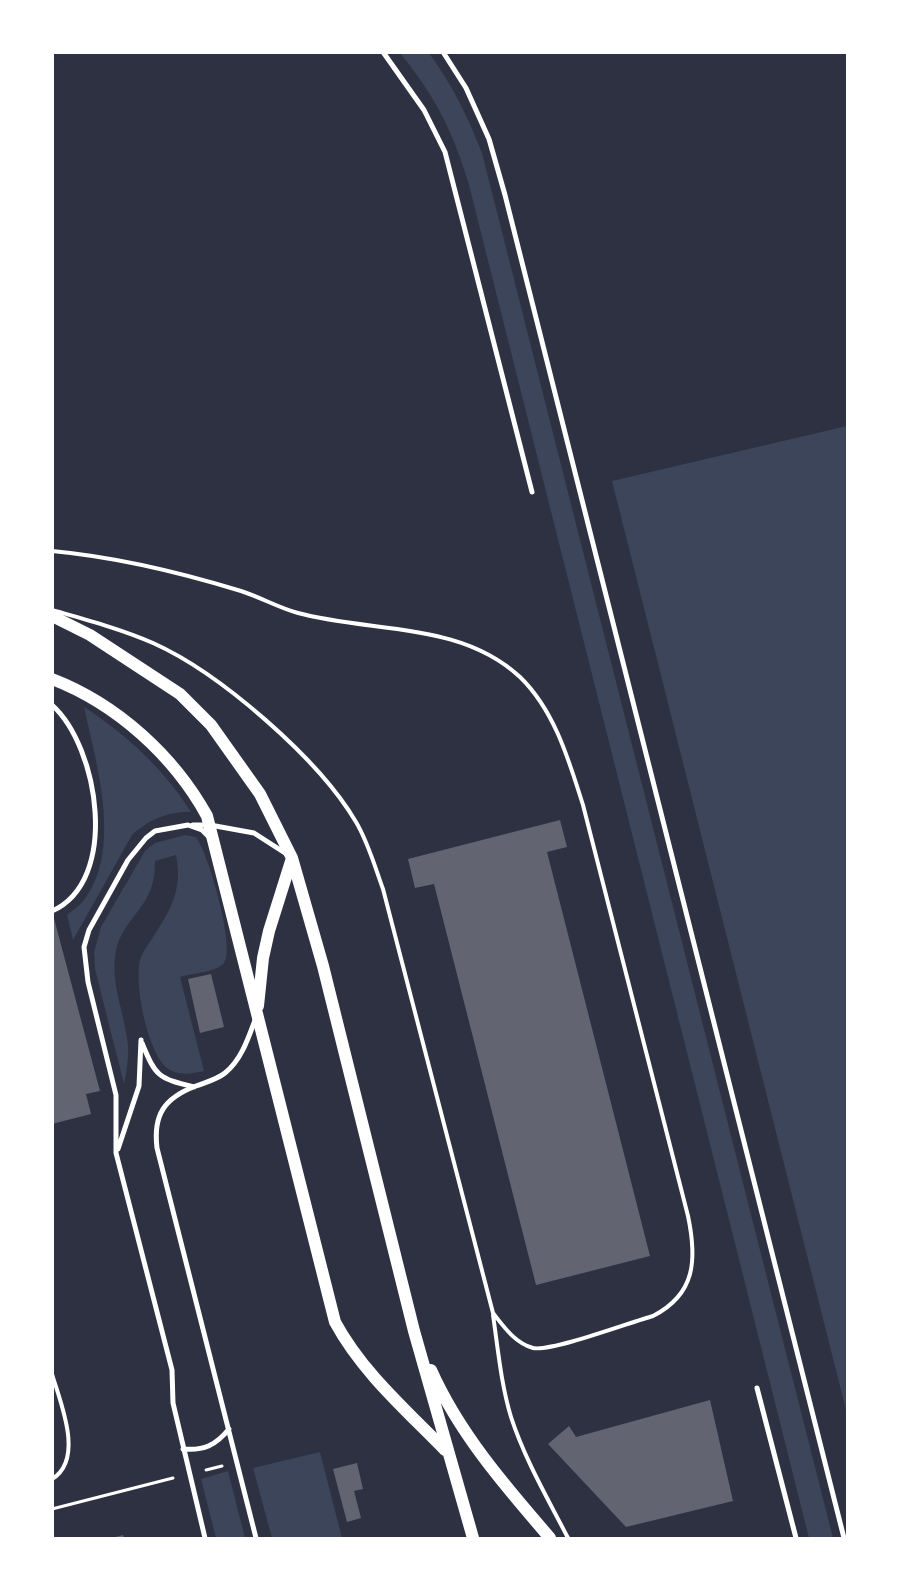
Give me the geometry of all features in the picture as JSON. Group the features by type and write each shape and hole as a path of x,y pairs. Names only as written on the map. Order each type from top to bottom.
{"main road":[{"path":"52,616 90,635 180,694 211,725 260,794 292,858 323,966 414,1331 473,1538"},
{"path":"52,678 98,701 140,734 170,763 192,790 210,825 257,1017 336,1322 349,1348 362,1364 447,1452"},
{"path":"257,1017 263,958 292,858"},
{"path":"414,1331 442,1394 459,1424 517,1500 550,1538"}],"street":[{"path":"383,52 424,110 445,152 532,492"},
{"path":"443,52 466,88 490,139 844,1538"},
{"path":"52,705 70,726 82,749 88,768 96,826 93,848 82,886 63,907 52,911"},
{"path":"205,1538 173,1403 172,1370 116,1154 116,1095 88,982 84,947 89,930 128,860 138,847 156,831 188,825 210,825 254,833 292,858"},
{"path":"188,825 202,830 214,844"},
{"path":"256,1538 157,1148 155,1129 161,1111 169,1103 194,1087 218,1078 233,1064 248,1040 257,1017"},
{"path":"116,1154 138,1086 141,1040 149,1060 156,1071 166,1080 194,1087"},
{"path":"757,1388 796,1538"},
{"path":"184,1449 208,1448 229,1429"}],"lane":[{"path":"52,551 128,560 161,568 243,592 298,613 367,625 407,628 443,637 492,656 521,678 548,713 567,755 588,824 688,1216 693,1241 691,1274 682,1292 668,1308 653,1316 554,1346 535,1348 521,1343 507,1332 493,1313"},
{"path":"52,610 109,626 155,644 194,666 230,691 282,737 328,782 357,823 383,889 493,1313 502,1380 511,1416 533,1470 568,1538"},
{"path":"52,1374 70,1443 69,1455 64,1466 52,1479"}],"path":[{"path":"52,1509 237,1462"}],"shaded area":[{"path":"400,53 429,53 459,101 482,153 833,1538 809,1538 469,185 463,165 442,115 424,85"},
{"path":"848,426 847,1414 612,481"},
{"path":"84,707 130,741 157,767 191,812 174,813 159,818 145,825 132,835 73,940 67,915 84,900 96,879 102,856 104,831 100,779"},
{"path":"185,835 196,837 207,861 224,920 226,939 227,954 224,963 210,971 180,977 204,1071 180,1073 171,1071 160,1059 148,1033 139,985 140,960 170,908 177,888 178,867 176,855 155,861 154,877 150,891 118,942 115,962 116,984 128,1044 124,1084 95,969 94,952 101,927 145,851 155,843"},
{"path":"320,1452 342,1538 272,1538 253,1468"},
{"path":"228,1471 245,1538 216,1538 201,1479"}],"building":[{"path":"560,820 567,847 547,852 650,1256 536,1285 434,884 415,888 408,859"},
{"path":"52,911 100,1091 86,1094 91,1114 52,1124"},
{"path":"211,974 224,1027 200,1033 188,979"},
{"path":"710,1400 733,1501 626,1527 548,1444 569,1426 576,1437"},
{"path":"357,1463 363,1489 354,1491 361,1518 347,1522 333,1469"},
{"path":"123,1535 124,1538 112,1538"}]}
